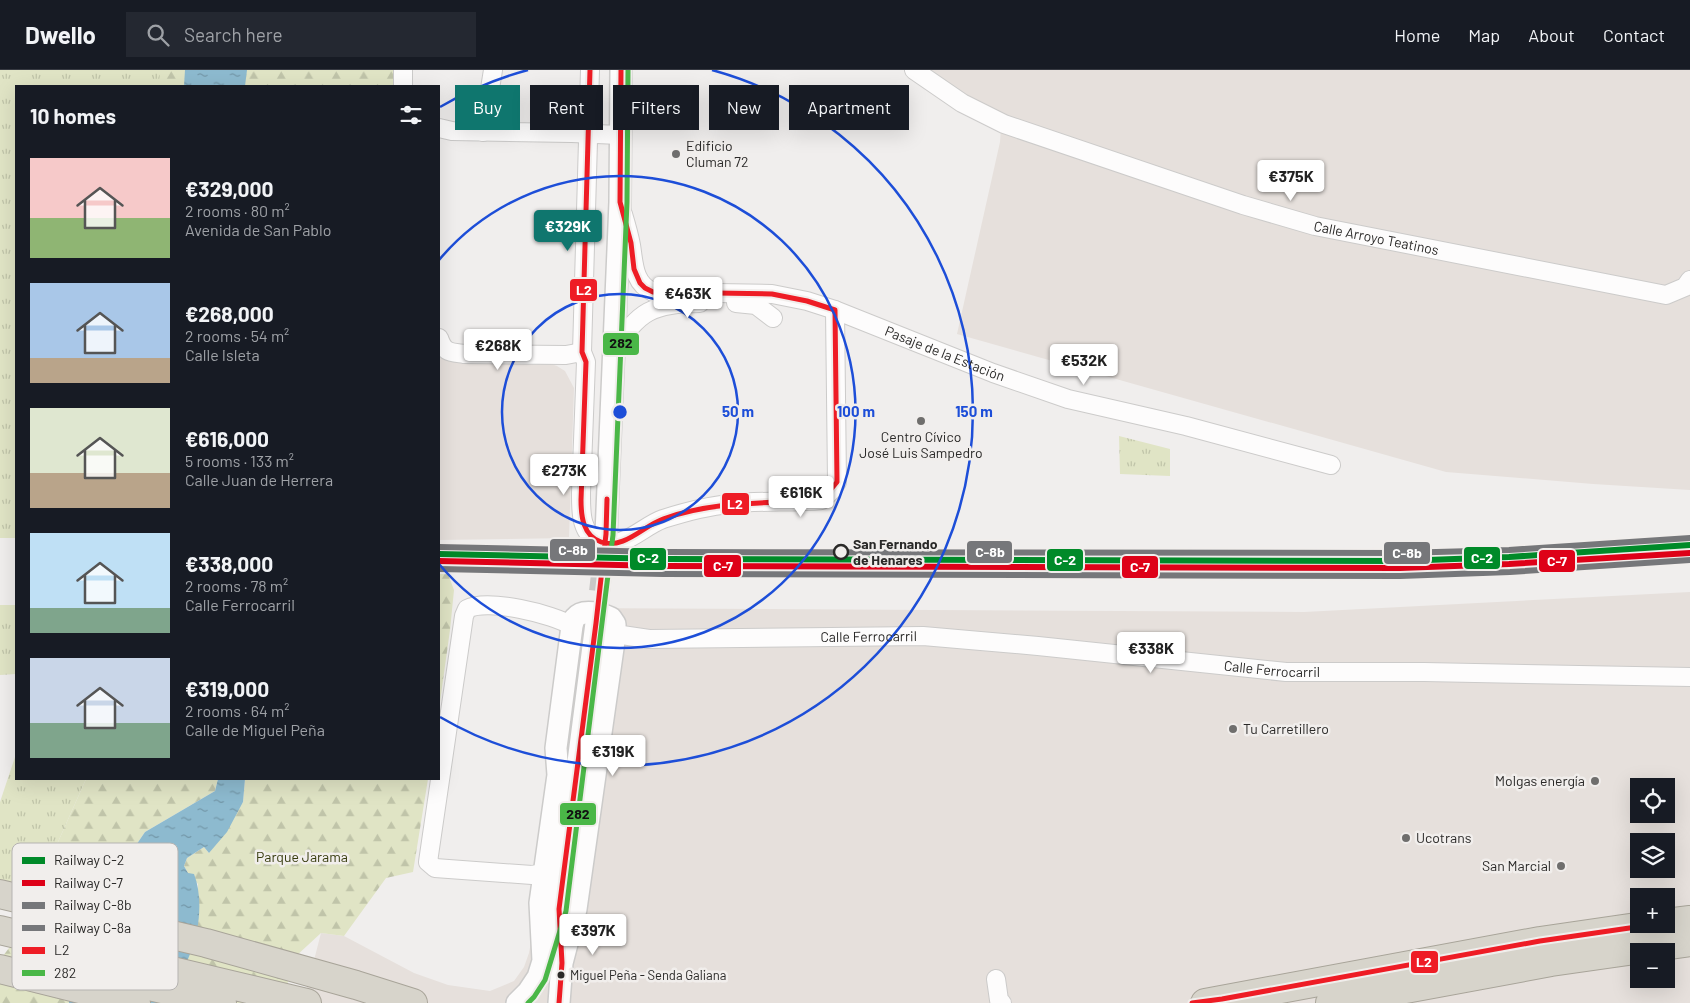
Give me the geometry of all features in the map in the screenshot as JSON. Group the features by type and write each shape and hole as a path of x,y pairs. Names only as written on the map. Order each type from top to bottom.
{"highway":[{"path":"1675,922 1690,920"},
{"path":"1192,1003 1214,1001 1540,941 1630,928"},
{"path":"178,936 356,984 413,1003"},
{"path":"1330,1003 1552,962 1690,942"},
{"path":"1675,962 1690,960"},
{"path":"1420,1003 1554,977 1630,967"},
{"path":"178,982 196,987 222,1003"},
{"path":"178,984 307,1003"},
{"path":"84,990 136,1003"}],"street":[{"path":"403,70 403,85"},
{"path":"483,132 493,70"},
{"path":"590,70 582,352 586,362 580,493 584,527 591,537 601,542 616,544 661,520 694,510 731,504 822,500 837,482 835,310"},
{"path":"606,534 620,202 621,70"},
{"name":"Calle Arroyo Teatinos","path":"914,70 962,103 1004,124 1243,205 1315,226 1666,295 1688,284"},
{"path":"440,128 452,131 620,135"},
{"name":"Pasaje de la Estación","path":"620,202 631,243 634,269 640,283 644,288 652,292 772,294 807,301 835,310 993,373 1068,398 1186,426 1331,465"},
{"path":"614,352 625,332 636,320 653,309 685,303 738,303 756,305 773,318"},
{"path":"440,341 442,347 450,352 464,354 566,355 582,352"},
{"path":"544,873 532,875 435,868 428,862 464,616 467,609 482,605 535,611 561,619 572,626"},
{"path":"517,1003 528,992 538,976 553,962 568,909 615,634 612,618 602,614 582,613 575,617 572,626 556,748 558,775 540,903 553,962 559,1003"},
{"path":"574,1003 568,909 596,624"},
{"name":"Calle Ferrocarril","path":"615,634 649,638 923,636 1286,672 1424,672 1690,677"},
{"path":"996,979 999,1002"}],"shaded area":[{"path":"929,70 1690,70 1690,490 1446,472 957,334 1000,142 1002,114 965,95"},
{"path":"440,358 545,362 565,371 574,388 569,538 440,540"},
{"path":"1690,592 1690,1003 303,1003 321,933 344,936 414,973 448,985 490,991 514,981 524,967 532,937 569,608 1304,612"}],"green space":[{"path":"0,70 394,70 395,85 15,85 15,538 0,538"},
{"path":"160,70 185,70 184,85 159,85"},
{"path":"247,70 395,70 394,85 245,85"},
{"path":"1119,436 1170,449 1170,476 1120,474"},
{"path":"440,553 454,590 440,702"},
{"path":"0,605 15,605 15,674 0,675"},
{"path":"15,757 15,780 86,780 58,843 12,843 12,883 0,881 0,802"},
{"name":"Parque Jarama","path":"86,780 218,780 215,791 145,832 137,843 58,843"},
{"name":"Parque Jarama","path":"245,780 428,780 413,872 386,878 344,936 321,933 295,957 282,1003 0,1003 0,960 12,944 12,990 178,990 178,916 198,900 198,884 184,866 187,858 204,847 209,853 243,802"}],"water":[{"path":"185,70 247,70 245,85 184,85"},
{"path":"218,780 245,780 243,802 227,832 209,853 204,847 187,858 184,866 188,873 194,874 197,883 199,914 196,935 188,960 178,977 178,843 137,843 145,832 215,791"},
{"path":"62,990 169,990 164,997 164,1003 69,1003 69,996"}],"tunnel":[{"path":"596,623 606,534"}],"railway":[{"path":"1631,563 1690,561"}],"rail line":[{"name":"C-8b","path":"440,547 663,552 1400,553 1509,550 1690,538"},
{"name":"C-2","path":"440,554 663,559 1400,561 1509,557 1690,545"},
{"name":"C-7","path":"440,561 663,566 1400,568 1509,564 1690,553"},
{"name":"C-8a","path":"440,569 663,574 1400,576 1510,572 1690,560"}],"transit line":[{"name":"L2","path":"590,70 582,352 586,362 581,506 584,525 595,539 609,544 625,540 663,519 702,509 742,504 822,500 837,482 835,310 807,301 772,294 653,292 640,283 634,269 631,243 620,202 621,70"},
{"name":"282","path":"528,1003 545,980 566,911 613,535 627,202 628,70"},
{"name":"L2","path":"559,1003 562,963 559,909 596,623 606,534 607,499"},
{"name":"L2","path":"1192,1003 1540,941 1630,928"}],"place":[{"name":"Edificio Cluman 72","path":"676,154"},
{"name":"Centro Cívico José Luis Sampedro","path":"921,421"},
{"name":"San Fernando de Henares","path":"841,552"},
{"name":"Tu Carretillero","path":"1233,729"},
{"name":"Molgas energía","path":"1595,781"},
{"name":"Ucotrans","path":"1406,838"},
{"name":"San Marcial","path":"1561,866"},
{"name":"Miguel Peña - Senda Galiana","path":"561,975"}]}
